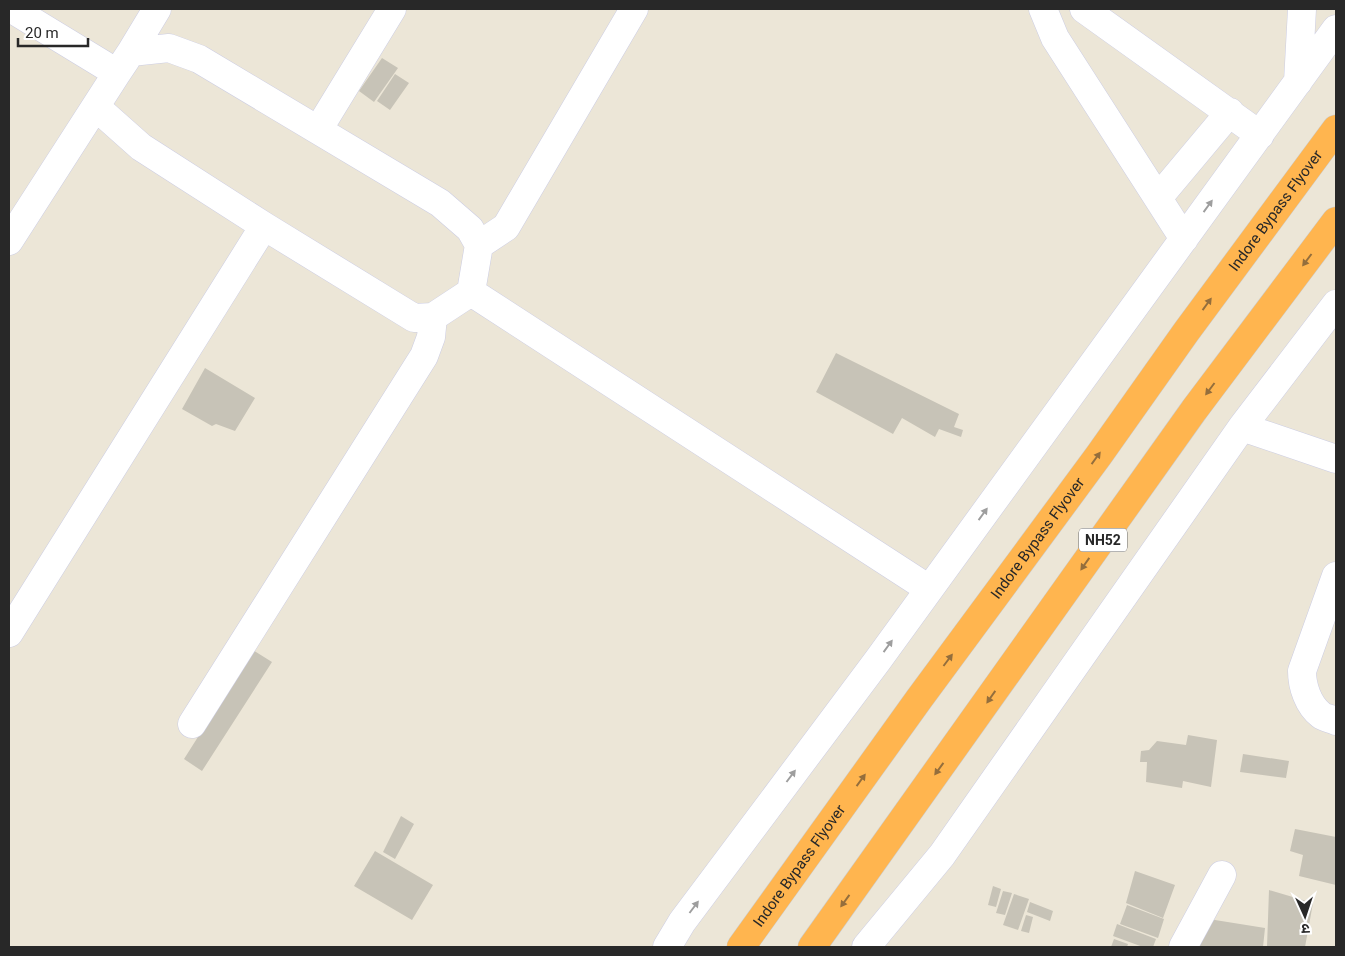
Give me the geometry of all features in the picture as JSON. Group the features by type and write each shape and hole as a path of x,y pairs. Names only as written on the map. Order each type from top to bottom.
{"highway":[{"name":"Indore Bypass Flyover","path":"741,947 1186,332 1336,130"},
{"name":"NH52","path":"812,947 1194,410 1336,221"}],"street":[{"path":"12,9 124,63 169,48 200,59 440,203 470,229 479,245 471,292 434,316 414,318 264,226 141,147 96,107"},
{"path":"9,241 157,9"},
{"path":"318,130 392,9"},
{"path":"479,245 506,227 634,9"},
{"path":"1043,9 1055,38 1184,239"},
{"path":"1055,38 1084,9 1260,135"},
{"path":"1298,82 1302,9"},
{"path":"667,947 682,922 929,590 1336,29"},
{"path":"1158,198 1230,112"},
{"path":"9,633 264,226"},
{"path":"471,292 929,590"},
{"path":"866,947 942,855 1242,427 1334,307"},
{"path":"192,724 424,356 431,337 434,316"},
{"path":"1242,427 1336,459"},
{"path":"1336,576 1302,670 1302,683 1308,698 1321,714 1336,721"},
{"path":"1183,947 1222,875"}],"building":[{"path":"382,58 398,68 374,102 359,91"},
{"path":"395,74 409,83 390,110 377,101"},
{"path":"836,353 959,414 954,427 963,430 961,437 939,429 935,437 902,418 893,434 816,392"},
{"path":"205,368 255,398 235,431 216,424 212,426 182,409"},
{"path":"253,650 272,662 202,771 184,759"},
{"path":"1188,735 1217,740 1211,787 1183,781 1182,788 1146,782 1147,762 1140,762 1141,751 1149,750 1157,741 1186,745"},
{"path":"1243,754 1289,761 1286,778 1240,772"},
{"path":"401,816 414,824 395,859 383,852"},
{"path":"1295,829 1336,837 1336,885 1299,876 1303,855 1290,851"},
{"path":"375,851 433,885 412,920 354,886"},
{"path":"1135,871 1175,885 1163,918 1126,903"},
{"path":"993,886 1001,889 996,907 988,905"},
{"path":"1269,890 1313,903 1305,947 1267,947"},
{"path":"1003,891 1012,893 1005,915 996,913"},
{"path":"1014,894 1029,899 1018,930 1003,925"},
{"path":"1030,902 1053,911 1050,921 1027,912"},
{"path":"1127,905 1164,919 1158,938 1120,924"},
{"path":"1026,915 1033,917 1029,933 1021,931"},
{"path":"1215,920 1265,928 1263,947 1186,947 1199,921"},
{"path":"1117,924 1156,939 1153,947 1143,947 1113,936"},
{"path":"1114,939 1128,944 1127,947 1111,947"}]}
